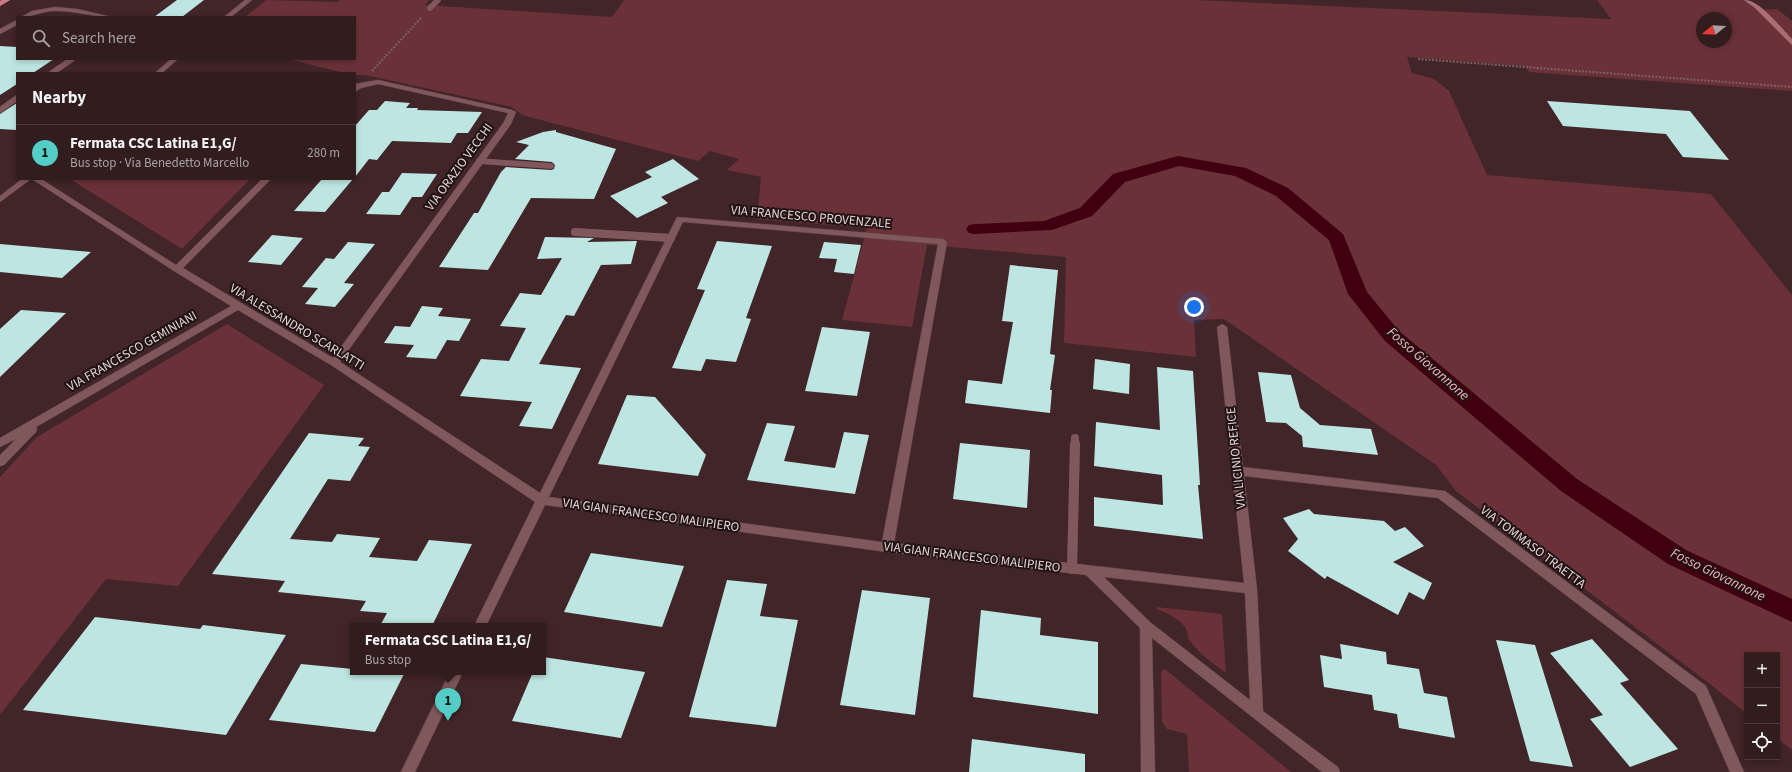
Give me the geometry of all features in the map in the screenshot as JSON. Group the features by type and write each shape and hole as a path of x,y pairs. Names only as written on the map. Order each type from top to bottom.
{"main road":[{"path":"0,4 7,0"}],"street":[{"path":"228,16 249,0"},
{"path":"1747,0 1792,43"},
{"path":"1755,0 1757,8"},
{"path":"26,16 37,10 49,8 67,9 104,16"},
{"path":"0,32 16,23"},
{"path":"159,72 174,60"},
{"name":"VIA ORAZIO VECCHI","path":"334,363 508,122 512,112 378,82 357,88"},
{"path":"0,200 26,180"},
{"name":"VIA ALESSANDRO SCARLATTI","path":"38,180 178,269 334,363 541,500"},
{"path":"178,269 266,180"},
{"name":"VIA FRANCESCO PROVENZALE","path":"481,623 680,219 943,242 887,547"},
{"name":"VIA FRANCESCO GEMINIANI","path":"0,443 238,306"},
{"name":"VIA LICINIO REFICE","path":"1222,327 1251,589 1256,714"},
{"name":"VIA FRANCESCO GEMINIANI","path":"0,462 40,420"},
{"name":"VIA TOMMASO TRAETTA","path":"1238,471 1441,494 1702,690 1737,772"},
{"name":"VIA GIAN FRANCESCO MALIPIERO","path":"541,500 887,547 1090,571"},
{"path":"1090,571 1251,589"},
{"path":"1090,571 1146,626 1256,714 1333,772"},
{"path":"1146,626 1148,772"},
{"path":"408,772 456,675"}],"lane":[{"path":"430,8 438,0"},
{"path":"53,72 71,60"},
{"path":"0,110 16,99"},
{"path":"479,162 551,166"},
{"path":"576,232 671,238"},
{"path":"1072,569 1075,438"}],"path":[{"path":"357,88 430,8"},
{"path":"1418,59 1792,87"}],"shaded area":[{"path":"266,0 338,2 340,0 429,0 425,5 612,17 624,0 1196,0 1611,19 1597,0 1744,0 1757,10 1777,9 1792,21 1792,91 1529,72 1525,66 1407,57 1412,73 1434,79 1449,91 1487,175 1711,194 1792,295 1792,750 1780,740 1780,652 1744,652 1744,712 1710,684 1456,491 1436,465 1224,319 1194,320 1196,357 1064,343 1066,257 927,245 912,327 842,320 867,228 757,219 761,177 727,170 739,159 710,151 698,161 522,115 512,107 365,75 356,75 356,72 340,72 292,60 356,60 356,16 246,16"},
{"path":"72,180 249,180 182,249"},
{"path":"227,324 324,385 178,586 106,579 0,715 0,477 37,437"},
{"path":"1156,607 1222,614 1226,673 1207,659 1195,647 1189,640 1187,631 1182,623"},
{"path":"1165,669 1291,772 1189,772 1187,734 1167,729 1162,722 1161,672"}],"building":[{"path":"177,0 204,0 183,16 155,16"},
{"path":"0,46 16,47 16,60 52,60 34,72 16,72 16,85 0,95"},
{"path":"385,101 410,103 406,108 418,108 417,110 482,112 468,133 457,133 451,143 392,141 377,160 369,159 356,176 356,125 369,110 377,110"},
{"path":"1547,101 1690,111 1729,160 1683,157 1666,134 1563,126"},
{"path":"16,104 16,130 0,129 0,114"},
{"path":"556,130 556,132 616,149 594,199 531,198 488,270 439,267 474,213 478,213 501,172 506,167 554,169 555,165 552,162 515,159 529,145 516,142 543,132"},
{"path":"673,159 699,179 661,197 668,203 637,218 610,196 652,177 645,172"},
{"path":"402,173 437,174 422,197 412,197 400,215 366,214 382,192 389,192"},
{"path":"321,180 352,180 325,212 294,211"},
{"path":"272,235 303,238 281,265 248,262"},
{"path":"545,237 594,238 587,242 637,241 631,264 601,265 574,316 566,315 539,364 581,368 552,429 519,426 532,402 460,396 481,359 509,361 526,328 500,326 520,293 541,295 562,258 537,259"},
{"path":"717,241 772,246 746,318 751,319 736,362 706,359 701,371 672,368 705,290 697,289"},
{"path":"348,242 375,244 344,283 354,284 335,307 305,304 318,288 302,287 326,258 334,259"},
{"path":"824,242 861,245 854,274 834,272 837,259 819,258"},
{"path":"0,244 91,252 62,278 0,272"},
{"path":"1010,265 1058,270 1050,354 1055,355 1050,390 1052,390 1050,413 965,403 968,380 1002,384 1013,322 1002,321"},
{"path":"422,306 443,308 438,316 471,319 459,341 447,340 436,359 406,357 414,345 384,343 395,326 410,327"},
{"path":"21,310 66,313 0,377 0,329"},
{"path":"822,327 870,332 857,396 805,391"},
{"path":"1095,359 1130,364 1129,394 1093,389"},
{"path":"1157,367 1193,371 1200,485 1198,485 1203,539 1094,526 1094,497 1163,505 1162,475 1094,466 1096,422 1160,430"},
{"path":"1258,372 1291,375 1300,408 1320,425 1371,429 1378,455 1303,447 1302,436 1286,423 1266,422"},
{"path":"627,395 655,397 706,455 698,476 598,464"},
{"path":"767,423 795,426 784,461 835,468 844,432 869,435 855,494 747,480"},
{"path":"309,433 364,438 358,446 370,447 350,481 328,479 290,539 332,542 337,534 380,538 369,557 417,561 429,540 472,544 433,623 382,623 387,613 360,611 366,601 278,592 285,581 212,574"},
{"path":"960,443 1030,450 1027,508 953,499"},
{"path":"1309,509 1314,514 1384,521 1395,531 1405,527 1424,546 1393,562 1432,583 1424,600 1409,592 1398,615 1327,576 1325,579 1288,551 1298,539 1283,518"},
{"path":"591,553 684,566 662,627 564,612"},
{"path":"727,580 767,584 760,616 798,620 776,727 689,717"},
{"path":"862,590 930,598 915,715 840,705"},
{"path":"981,610 1041,618 1040,635 1098,642 1098,714 973,697"},
{"path":"95,617 200,629 203,625 286,635 226,735 23,710"},
{"path":"1592,639 1629,680 1620,683 1678,749 1630,767 1590,719 1603,715 1550,653"},
{"path":"1496,640 1535,645 1573,767 1530,761"},
{"path":"1340,644 1386,652 1387,664 1419,669 1424,693 1447,697 1455,738 1399,728 1397,714 1374,710 1372,695 1324,687 1320,655 1342,659"},
{"path":"546,657 645,672 621,738 512,721 532,675 546,675"},
{"path":"301,664 350,669 350,675 404,675 375,732 269,720"},
{"path":"972,739 1085,754 1085,772 969,772"}],"waterway":[{"name":"Fosso Giovannone","path":"975,229 1046,226 1086,212 1119,178 1178,161 1240,172 1282,192 1337,238 1358,294 1392,336 1569,485 1677,557 1792,611"}],"place":[{"name":"Fermata CSC Latina E1,G/","path":"448,721"}]}
